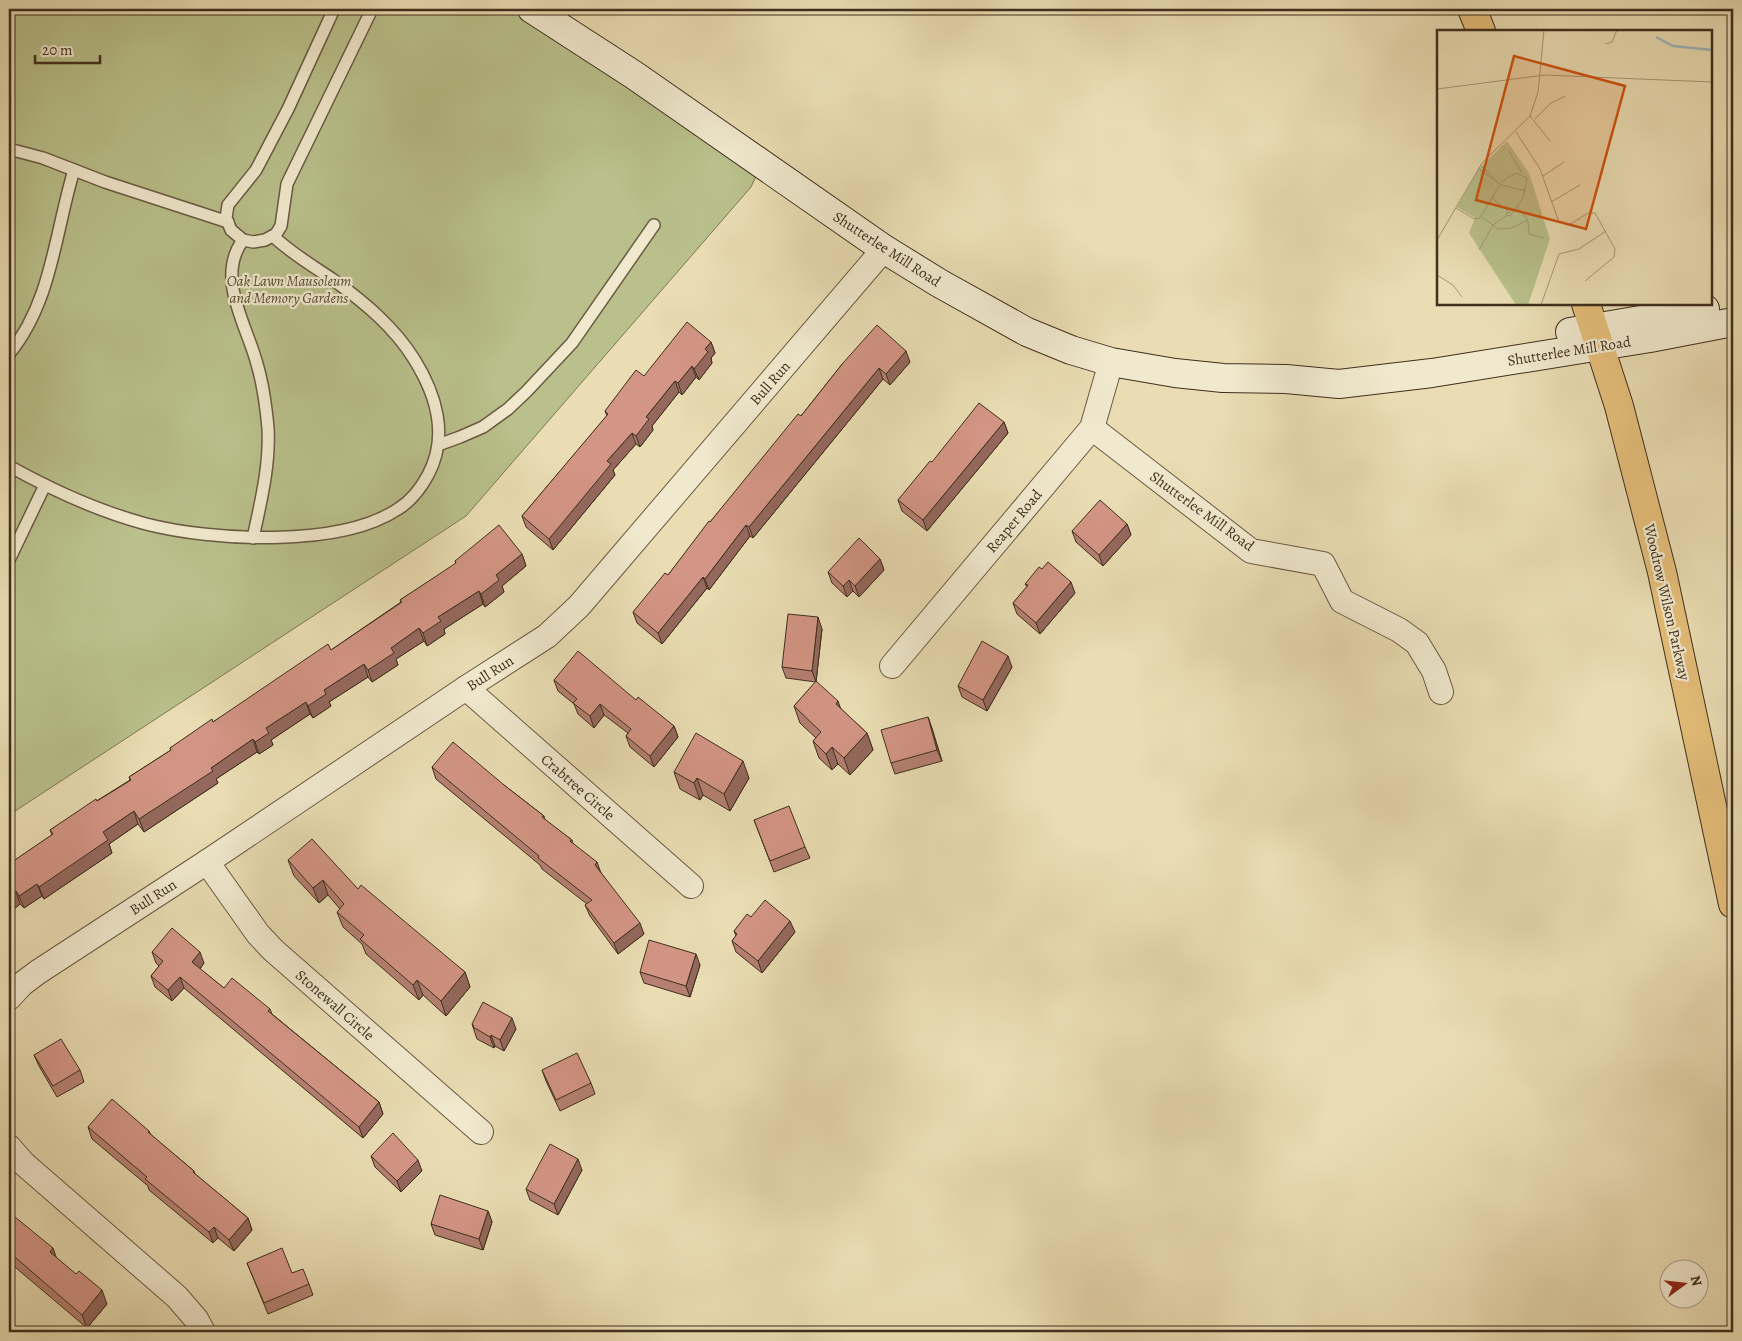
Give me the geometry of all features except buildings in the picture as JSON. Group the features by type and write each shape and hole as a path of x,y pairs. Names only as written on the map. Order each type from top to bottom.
{"highway":[{"path":"1472,9 1481,30"},
{"name":"Woodrow Wilson Parkway","path":"1593,326 1619,406 1662,572 1733,904"}],"street":[{"name":"Shutterlee Mill Road","path":"532,9 634,76 884,249 939,283 1027,332 1071,350 1111,362 1175,373 1222,378 1286,379 1322,370 1429,357 1532,340 1593,326 1733,304"},
{"name":"Bull Run","path":"9,998 22,984 38,972 547,636 579,606 884,249"},
{"name":"Shutterlee Mill Road","path":"1593,326 1733,322"},
{"name":"Reaper Road","path":"892,666 1092,428 1111,362"},
{"name":"Shutterlee Mill Road","path":"1092,428 1251,550 1323,564 1342,601 1400,630 1417,643 1434,671 1441,692"},
{"name":"Crabtree Circle","path":"466,688 691,886"},
{"name":"Stonewall Circle","path":"207,862 258,934 273,950 481,1132"},
{"path":"9,1148 23,1164 177,1297 196,1319 203,1332"}],"lane":[{"path":"334,9 288,108 256,170 228,205 226,213 228,222 234,234 243,240 261,241 273,236 282,223 287,184 372,9"},
{"path":"9,149 44,158 105,182 228,222"},
{"path":"9,354 25,330 47,281 74,170"},
{"path":"438,445 483,426 508,409 526,392 572,343 654,225"},
{"path":"9,466 85,503 144,524 196,534 253,538 328,532 354,527 384,517 407,503 422,486 434,463 438,445 439,424 435,402 421,371 398,338 381,318 335,282 295,255 273,236"},
{"path":"243,240 234,259 233,286 239,315 257,363 265,400 268,429 268,451 264,487 253,538"},
{"path":"9,560 45,485"}],"green space":[{"name":"Oak Lawn Mausoleum and Memory Gardens","path":"9,9 512,9 757,174 751,187 466,516 9,815"}]}
